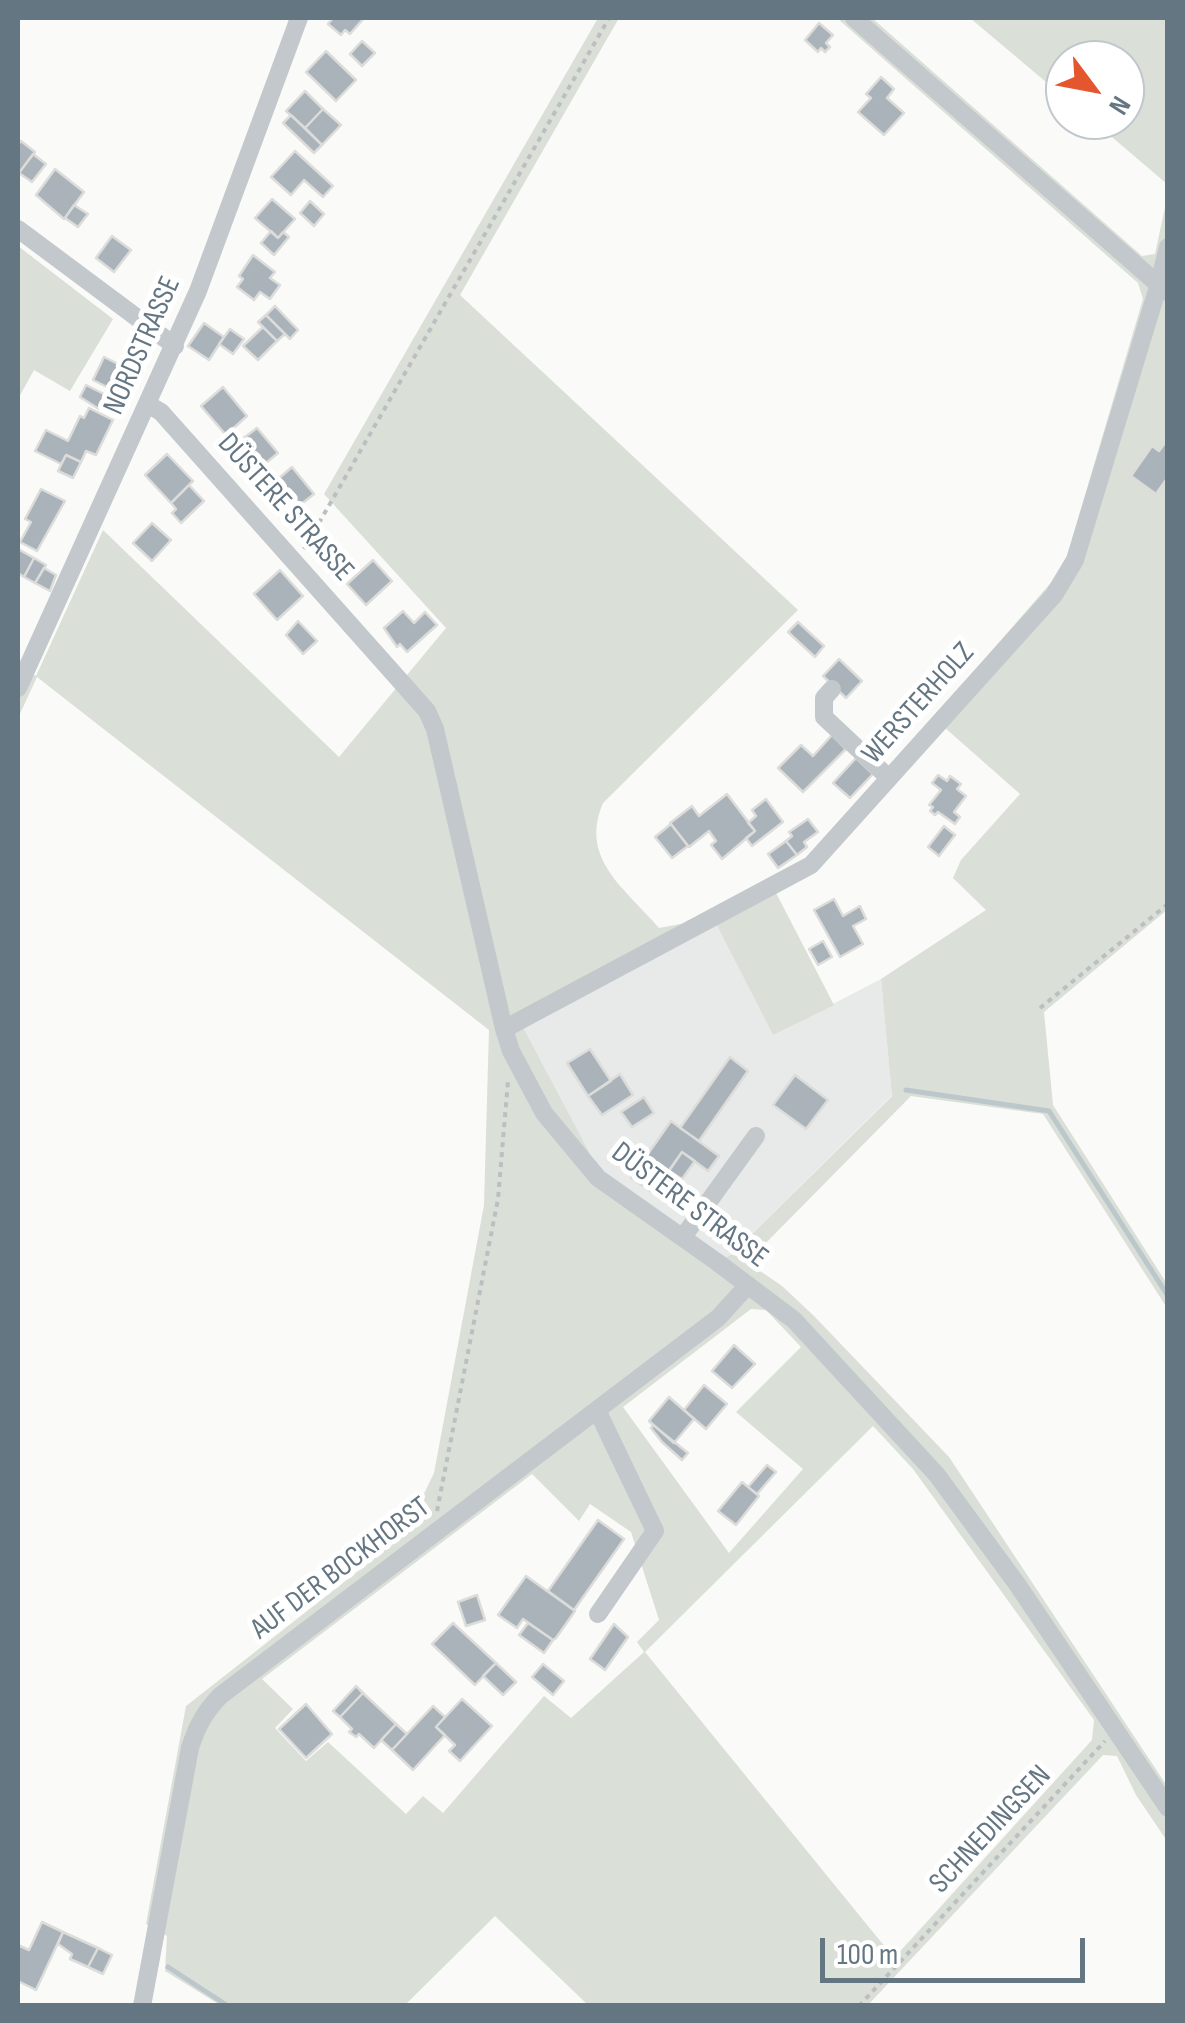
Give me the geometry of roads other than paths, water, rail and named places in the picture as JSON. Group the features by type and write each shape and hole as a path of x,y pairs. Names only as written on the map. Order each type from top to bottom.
{"street":[{"name":"NORDSTRASSE","path":"18,688 175,346 299,18"},
{"path":"854,18 1163,290"},
{"path":"18,229 175,346"},
{"name":"WERSTERHOLZ","path":"504,1029 810,865 1065,580 1163,290 1168,246"},
{"name":"DÜSTERE STRASSE","path":"149,405 161,412 296,561 427,712 435,730 504,1029 511,1052 544,1113 598,1178 805,1330 937,1475 1017,1584 1168,1808"},
{"path":"832,689 824,698 824,717 889,778"},
{"path":"682,1237 756,1136"},
{"name":"AUF DER BOCKHORST","path":"142,2006 197,1725 220,1696 718,1318 748,1285"},
{"path":"597,1410 655,1530 598,1614"}],"waterway":[{"path":"906,1090 1049,1111 1168,1296"},
{"path":"168,1967 228,2006"}]}
